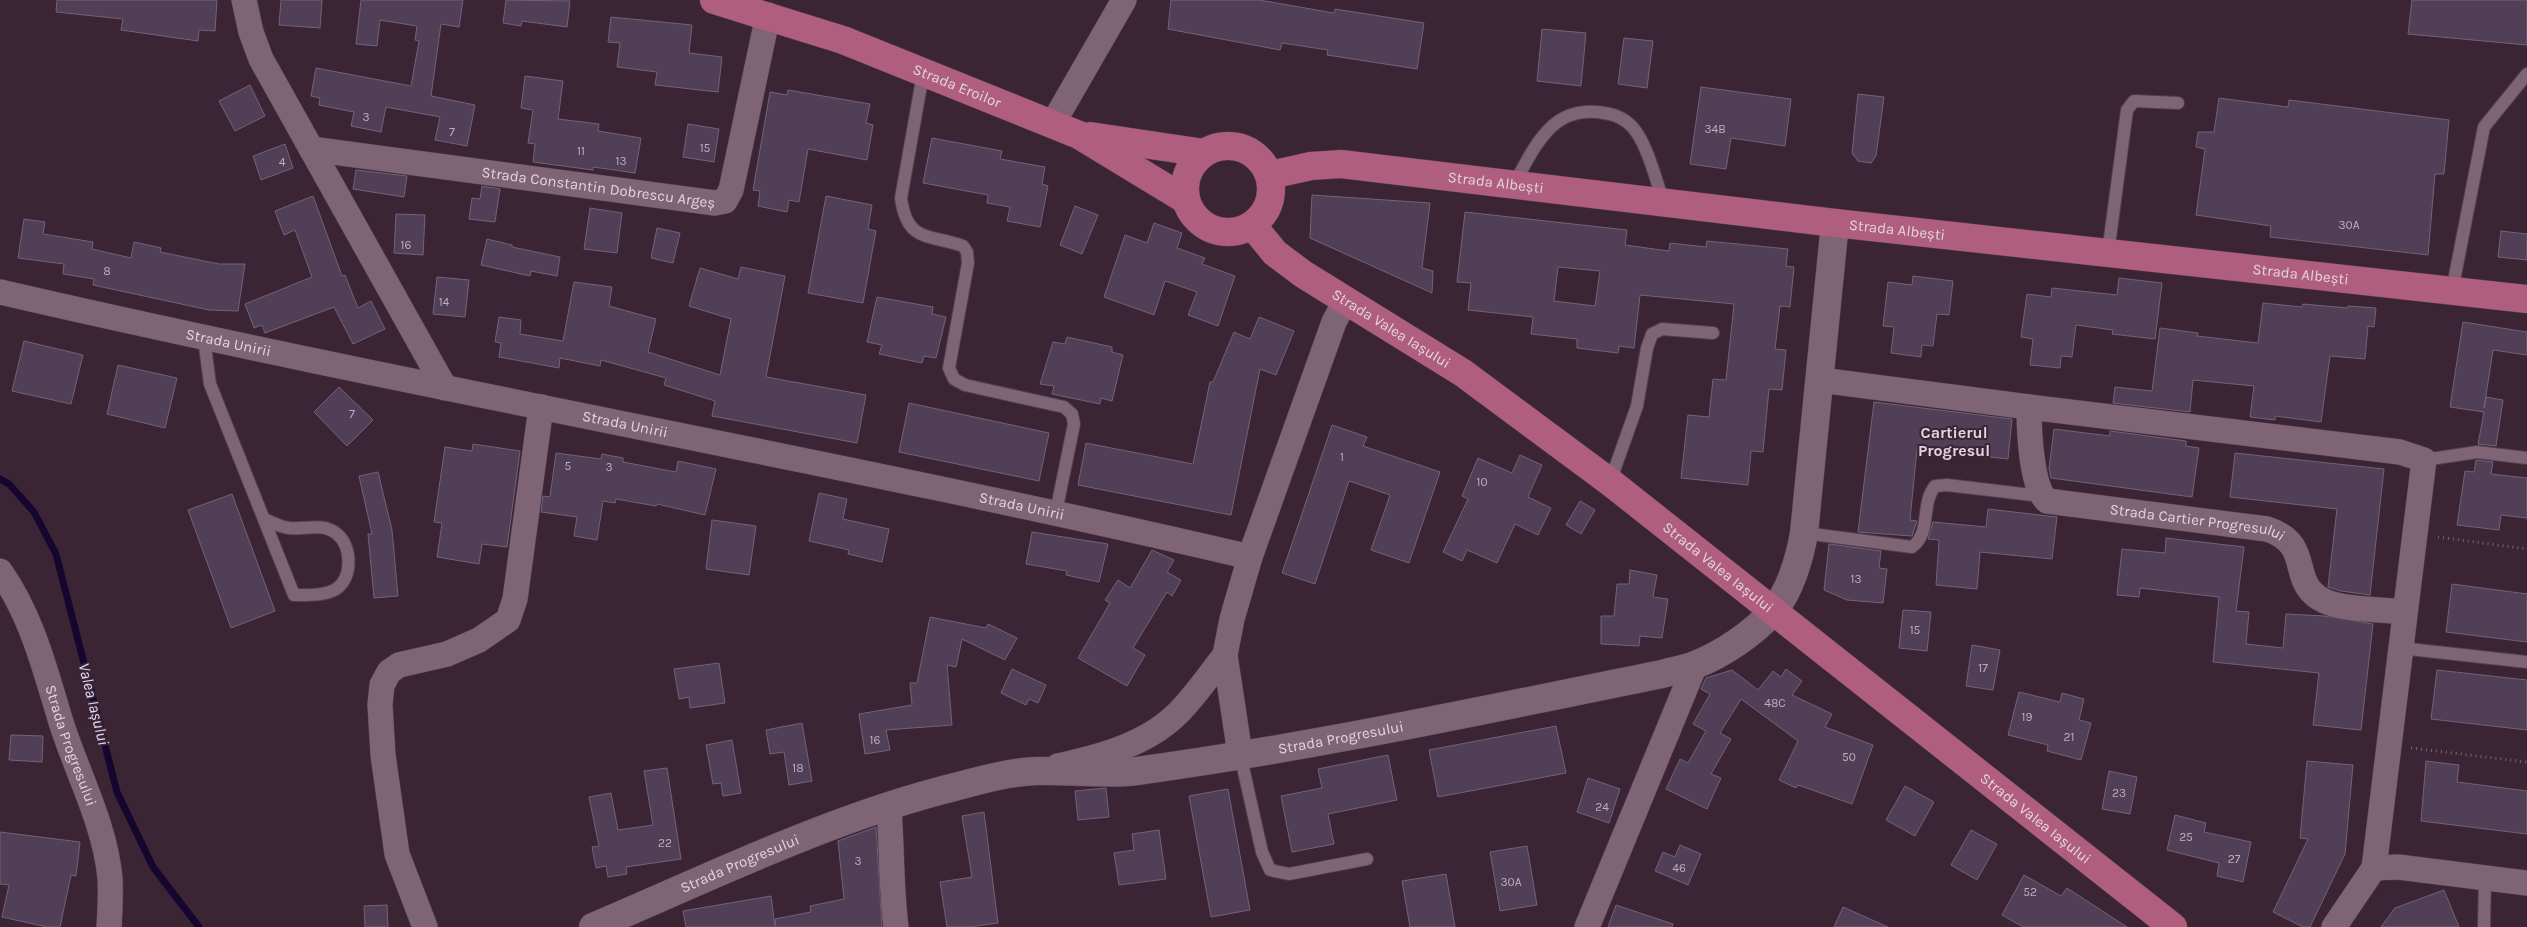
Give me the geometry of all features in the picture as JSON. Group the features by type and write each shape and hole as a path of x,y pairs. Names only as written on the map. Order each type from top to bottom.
{"main road":[{"name":"Strada Eroilor","path":"714,0 768,15 843,40 923,74 1078,135 1186,200"},
{"path":"1078,135 1204,153"},
{"path":"1229,145 1242,147 1259,158 1270,175 1272,189 1269,203 1263,215 1252,225 1240,231 1226,232 1213,230 1197,218 1186,200 1185,187 1188,173 1194,162 1204,153 1216,147 1229,145"},
{"name":"Strada Albești","path":"1270,175 1310,166 1341,164 1835,223 2527,299"},
{"name":"Strada Valea Iașului","path":"1252,225 1275,253 1345,301 1463,372 1610,482 2173,927"}],"street":[{"path":"244,0 251,32 261,59 445,388"},
{"path":"1052,124 1124,0"},
{"name":"Strada Constantin Dobrescu Argeș","path":"311,149 715,203 726,201 731,190 768,15"},
{"path":"1774,610 1800,557 1804,533 1835,223"},
{"name":"Strada Unirii","path":"0,292 204,339 1056,512 1250,557"},
{"path":"1240,754 1225,655 1232,619 1250,557 1334,322 1345,301"},
{"path":"1820,380 2400,452 2424,460 2374,868 2334,927"},
{"path":"425,927 396,854 383,755 380,705 382,685 389,672 399,665 447,654 479,640 508,620 515,598 541,407"},
{"path":"2029,407 2036,481 2041,496"},
{"name":"Strada Cartier Progresului","path":"2041,496 2047,501 2062,504 2267,528 2283,534 2292,543 2306,586 2318,597 2333,605 2405,612"},
{"name":"Strada Progresului","path":"0,571 14,591 36,640 62,723 97,822 110,878 109,927"},
{"name":"Strada Progresului","path":"593,927 797,840 937,792 996,777 1037,771 1080,774 1134,771 1240,754 1563,694 1695,665 1754,629 1774,610"},
{"path":"1037,771 1118,750 1153,733 1177,715 1225,655"},
{"path":"1587,927 1695,665"},
{"path":"889,808 893,852 891,891 896,927"},
{"path":"2374,868 2398,867 2527,883"}],"lane":[{"path":"923,74 901,198 903,216 912,230 927,238 963,246 967,252 968,263 948,368 954,379 965,385 1064,407 1072,414 1074,424 1056,512"},
{"path":"2452,291 2484,127 2527,74"},
{"path":"2108,253 2127,110 2134,101 2178,102"},
{"path":"1514,184 1544,133 1561,119 1576,112 1593,111 1616,115 1628,122 1640,138 1664,202"},
{"path":"1610,482 1637,406 1646,348 1652,334 1662,329 1712,333"},
{"path":"204,339 210,384 294,595 314,595 336,589 344,580 348,566 347,548 338,534 317,527 290,528 264,518"},
{"path":"2424,460 2477,452 2527,458"},
{"path":"1804,533 1912,547 1919,541 1924,532 1928,495 1935,486 1947,485 2041,496"},
{"path":"2400,648 2527,662"},
{"path":"1240,754 1262,852 1270,870 1288,874 1367,859"},
{"path":"2484,927 2485,878"}],"path":[{"path":"2414,534 2527,549"},
{"path":"2389,746 2527,762"}],"building":[{"path":"57,0 217,0 215,31 199,30 198,41 121,30 123,19 56,12"},
{"path":"281,0 322,0 320,28 279,25"},
{"path":"361,0 463,0 459,27 441,24 431,96 475,105 467,146 435,140 440,117 386,107 381,132 351,126 354,112 319,105 320,98 311,96 316,68 411,86 419,41 415,40 417,26 380,20 377,46 356,44"},
{"path":"506,0 570,1 567,27 522,21 521,26 503,23"},
{"path":"1171,0 1259,0 1334,13 1335,9 1424,23 1417,69 1327,55 1328,50 1282,43 1280,50 1168,29"},
{"path":"2412,0 2527,0 2527,45 2408,34"},
{"path":"611,17 692,25 689,53 722,57 718,92 655,85 657,72 617,67 620,43 608,42"},
{"path":"1542,29 1586,33 1581,86 1537,81"},
{"path":"1624,38 1653,41 1647,88 1618,84"},
{"path":"525,76 563,81 558,119 599,124 598,131 641,138 635,173 593,167 593,170 533,162 535,144 528,143 533,110 521,108"},
{"path":"250,85 265,116 235,131 219,101"},
{"path":"1701,87 1791,99 1785,146 1731,138 1726,169 1690,164"},
{"path":"788,90 870,104 866,123 873,125 867,160 808,149 799,202 789,200 787,212 758,206 760,191 753,190 770,92 787,95"},
{"path":"1858,94 1884,97 1876,156 1871,163 1858,161 1852,153"},
{"path":"2219,98 2288,107 2289,100 2449,120 2444,174 2435,174 2428,255 2270,237 2271,226 2196,215 2205,149 2196,147 2198,132 2214,132"},
{"path":"688,124 719,129 714,162 683,157"},
{"path":"932,138 1002,151 1000,159 1045,167 1042,184 1048,186 1040,227 1007,221 1010,207 987,203 988,195 923,183"},
{"path":"285,144 293,168 261,180 253,156"},
{"path":"356,170 407,176 404,197 353,189"},
{"path":"482,186 500,189 495,222 469,219 472,198 480,199"},
{"path":"1312,195 1430,203 1422,268 1433,271 1432,293 1310,238"},
{"path":"313,196 342,276 345,275 358,308 371,301 385,329 353,344 334,307 265,333 262,325 254,328 245,304 312,277 295,230 284,235 275,211"},
{"path":"826,196 872,205 868,229 876,231 863,303 808,293"},
{"path":"1075,206 1098,215 1082,254 1060,245"},
{"path":"590,208 622,213 617,253 584,249"},
{"path":"1465,212 1627,230 1625,245 1669,251 1670,243 1706,247 1707,241 1788,249 1786,266 1794,267 1790,307 1780,306 1775,349 1786,350 1782,390 1769,389 1763,452 1751,451 1748,485 1681,478 1688,415 1709,417 1713,379 1726,380 1734,304 1640,295 1634,348 1619,346 1618,353 1577,348 1577,339 1531,334 1533,317 1468,310 1471,283 1457,282","holes":["1558,267 1600,271 1595,306 1554,301"]},
{"path":"396,214 425,215 423,255 394,253"},
{"path":"24,219 45,222 43,234 93,242 92,249 131,258 134,242 161,248 160,252 219,264 245,264 238,311 209,310 93,285 94,279 63,274 64,264 18,258"},
{"path":"1154,223 1182,233 1177,248 1205,258 1202,264 1235,276 1218,326 1188,315 1197,292 1165,281 1154,315 1104,297 1125,235 1147,243"},
{"path":"657,228 680,233 673,263 651,258"},
{"path":"2501,231 2527,234 2527,260 2498,257"},
{"path":"487,239 512,245 512,247 560,257 557,276 531,271 530,276 481,265"},
{"path":"741,267 785,276 766,377 866,395 857,443 712,416 715,401 664,385 666,378 601,360 600,366 560,358 559,368 499,357 501,343 495,342 499,317 521,320 520,334 563,341 574,282 612,287 609,306 656,319 648,352 720,375 731,319 689,306 700,268 738,279"},
{"path":"1913,276 1953,281 1949,315 1937,314 1933,346 1922,345 1921,357 1891,353 1894,327 1883,326 1888,282 1912,285"},
{"path":"437,277 469,280 465,317 433,314"},
{"path":"2119,278 2162,283 2155,339 2112,334 2113,330 2076,325 2072,357 2061,356 2060,368 2030,365 2033,339 2021,337 2027,294 2051,297 2052,288 2117,295"},
{"path":"877,297 933,307 932,314 946,317 936,358 924,356 922,363 879,354 882,345 867,342"},
{"path":"2263,303 2302,307 2303,304 2348,308 2348,306 2376,308 2374,327 2368,326 2365,359 2330,356 2321,422 2275,416 2275,420 2250,417 2254,386 2193,380 2190,412 2113,403 2115,387 2152,391 2160,328 2198,333 2197,336 2258,343"},
{"path":"1259,317 1294,331 1276,375 1260,369 1231,515 1078,485 1086,443 1193,464 1210,382 1213,382 1234,332 1250,339"},
{"path":"2463,322 2527,332 2527,355 2493,350 2484,408 2486,397 2503,400 2496,446 2478,444 2484,412 2450,407"},
{"path":"1067,337 1112,347 1112,352 1123,355 1112,401 1101,398 1100,404 1052,394 1054,386 1040,384 1053,342 1065,344"},
{"path":"24,341 83,355 71,404 12,391"},
{"path":"118,365 177,378 165,428 107,414"},
{"path":"339,387 373,420 347,446 314,412"},
{"path":"1874,402 2012,419 2008,459 1917,449 1910,520 1917,521 1912,536 1858,532"},
{"path":"909,403 1049,433 1039,481 899,452"},
{"path":"1332,425 1367,437 1363,446 1440,472 1409,563 1371,550 1390,495 1349,481 1315,584 1282,573"},
{"path":"2054,429 2110,436 2110,431 2186,441 2186,446 2199,448 2192,497 2051,478 2049,469"},
{"path":"473,444 520,451 507,547 482,544 479,564 437,557 442,523 434,522 445,447 472,451"},
{"path":"556,453 601,459 602,454 623,458 623,462 676,472 678,461 716,469 705,515 657,504 656,506 616,499 615,503 603,501 597,540 574,536 577,517 541,512 543,496 550,497"},
{"path":"2235,453 2384,469 2370,595 2328,587 2337,509 2230,497"},
{"path":"1520,455 1542,465 1528,497 1551,508 1538,535 1515,524 1497,563 1467,550 1462,561 1443,552 1468,499 1462,496 1478,458 1512,473"},
{"path":"2476,460 2493,462 2491,474 2527,478 2527,518 2501,515 2499,530 2457,525 2465,471 2474,472"},
{"path":"378,472 392,530 398,596 374,598 368,534 372,534 359,476"},
{"path":"819,493 847,499 843,519 889,529 882,562 848,554 849,550 809,541"},
{"path":"232,494 275,611 231,628 188,510"},
{"path":"1580,501 1595,510 1581,534 1566,525"},
{"path":"1988,509 2057,517 2052,559 1980,552 1977,589 1936,585 1939,540 1928,539 1933,522 1986,527"},
{"path":"712,520 756,526 749,575 706,569"},
{"path":"1032,532 1108,544 1099,582 1066,575 1067,571 1026,564"},
{"path":"2166,538 2244,547 2236,611 2249,612 2246,644 2283,648 2286,614 2325,616 2373,624 2361,730 2313,725 2319,673 2213,662 2219,597 2140,588 2139,597 2117,595 2122,549 2165,553"},
{"path":"1829,544 1881,551 1879,568 1887,569 1883,603 1847,600 1824,590"},
{"path":"1152,550 1174,560 1167,572 1181,580 1172,596 1167,592 1133,648 1145,655 1127,686 1078,658 1110,603 1105,600 1118,580 1130,588"},
{"path":"1630,570 1657,575 1653,597 1668,599 1662,638 1640,636 1639,646 1601,644 1601,616 1614,616 1617,584 1629,584"},
{"path":"2452,584 2527,594 2527,642 2446,632"},
{"path":"1903,610 1931,612 1927,651 1899,648"},
{"path":"930,617 986,628 988,624 1017,638 1005,660 962,639 956,667 947,665 952,725 886,730 890,750 865,754 859,714 912,705 910,683 917,683"},
{"path":"1972,645 2000,650 1993,690 1966,686"},
{"path":"719,663 725,703 690,708 689,697 679,699 674,669"},
{"path":"1012,669 1046,685 1038,703 1029,699 1026,705 1001,693"},
{"path":"1786,669 1802,681 1792,695 1832,714 1825,727 1873,745 1852,804 1798,785 1796,788 1779,780 1798,741 1741,699 1720,733 1731,739 1711,774 1721,778 1707,809 1666,789 1680,759 1688,763 1706,731 1693,724 1710,694 1701,689 1706,678 1732,670 1758,690 1773,671 1781,677"},
{"path":"2437,670 2527,680 2527,730 2431,719"},
{"path":"2019,692 2060,702 2062,693 2084,699 2079,720 2091,723 2081,760 2047,751 2048,745 2008,735"},
{"path":"802,723 812,781 789,785 784,752 770,754 766,730"},
{"path":"1556,726 1566,773 1438,797 1429,750"},
{"path":"11,735 43,736 42,762 9,760"},
{"path":"732,740 741,793 723,796 721,783 713,784 706,745"},
{"path":"1388,755 1397,800 1328,814 1334,844 1292,852 1281,796 1322,788 1318,769"},
{"path":"2307,761 2353,765 2345,854 2310,927 2303,927 2273,912 2308,839 2300,838"},
{"path":"2426,761 2459,765 2457,782 2527,791 2527,834 2421,821"},
{"path":"667,768 681,859 626,867 627,874 608,877 606,866 596,868 592,847 599,846 589,797 611,793 618,830 653,825 644,771"},
{"path":"2109,771 2137,777 2130,814 2102,809"},
{"path":"1588,778 1620,789 1609,823 1577,812"},
{"path":"1905,786 1934,802 1915,836 1886,820"},
{"path":"1106,788 1109,817 1078,820 1075,791"},
{"path":"1228,789 1250,910 1211,917 1189,796"},
{"path":"984,812 998,923 969,927 947,927 940,882 972,877 962,816"},
{"path":"2175,815 2206,823 2204,832 2251,842 2243,882 2217,876 2219,863 2167,850"},
{"path":"876,827 882,927 776,927 775,919 811,912 810,906 844,899 838,841"},
{"path":"1159,830 1166,879 1119,885 1114,853 1134,850 1132,834"},
{"path":"1971,830 1997,844 1977,880 1951,865"},
{"path":"0,832 80,842 76,876 71,875 60,927 47,927 2,917 9,885 0,884"},
{"path":"1680,845 1701,854 1688,885 1655,871 1663,852 1675,857"},
{"path":"1527,846 1537,905 1500,911 1490,852"},
{"path":"1446,874 1455,927 1410,927 1402,881"},
{"path":"2024,875 2061,896 2067,888 2127,927 2023,927 2002,915"},
{"path":"2444,890 2459,927 2381,927 2395,908"},
{"path":"771,896 775,927 686,927 683,911"},
{"path":"387,905 388,927 365,927 364,906"},
{"path":"1616,905 1673,924 1672,927 1608,927"},
{"path":"1843,907 1888,927 1834,927"}],"waterway":[{"name":"Valea Iașului","path":"0,479 9,484 34,512 56,554 117,792 153,867 199,927"}],"district":[{"name":"Cartierul Progresul","path":"1954,441"}]}
